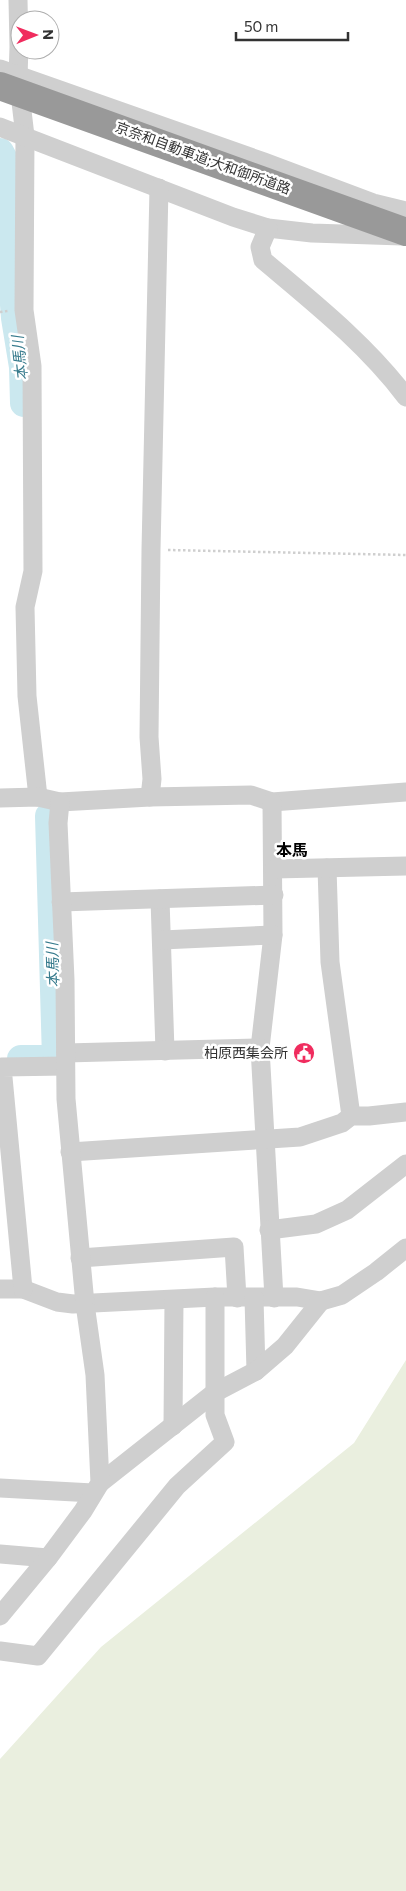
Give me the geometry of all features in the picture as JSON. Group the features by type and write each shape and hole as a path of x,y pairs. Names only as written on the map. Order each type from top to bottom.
{"highway":[{"name":"京奈和自動車道;大和御所道路","path":"9,81 406,232"}],"street":[{"path":"9,81 19,47 18,0"},
{"path":"0,69 9,81 25,136 24,310 32,366 33,561 33,571 25,607 27,686 49,800 58,823 70,1152 94,1375 97,1488"},
{"path":"9,81 264,162 373,203 406,211"},
{"path":"0,127 233,217 268,228 312,233 406,236"},
{"path":"150,797 152,779 149,736 151,550 159,188"},
{"path":"268,228 260,247 263,260 344,328 406,397"},
{"path":"0,798 49,800 251,795 272,802 406,792"},
{"path":"272,802 273,935 260,1048 274,1298"},
{"path":"274,869 406,866"},
{"path":"327,868 330,962 351,1116"},
{"path":"61,902 274,895"},
{"path":"160,899 165,1051"},
{"path":"162,940 273,935"},
{"path":"23,1289 2,1067 165,1051 260,1048"},
{"path":"70,1152 300,1136 342,1124 351,1116 406,1112"},
{"path":"269,1230 316,1224 347,1210 406,1164"},
{"path":"80,1258 234,1247 245,1298 256,1371"},
{"path":"0,1289 23,1289 57,1302 73,1304 215,1297 297,1297 321,1301 342,1295 376,1272 406,1248"},
{"path":"0,1651 38,1656 177,1486 225,1442 215,1415 215,1297"},
{"path":"172,1426 174,1300"},
{"path":"0,1616 48,1558 83,1511 97,1488 214,1393 256,1371 285,1346 321,1301"},
{"path":"0,1488 97,1488"},
{"path":"0,1554 48,1558"}],"path":[{"path":"151,550 406,555"}],"green space":[{"path":"406,1360 406,1891 0,1891 0,1759 101,1647 354,1443"}],"waterway":[{"name":"本馬川","path":"0,152 6,163 6,202 13,234 12,278 15,318 23,367 24,403"},
{"name":"本馬川","path":"21,1059 56,1059 49,816"}],"place":[{"name":"柏原西集会所","path":"304,1053"}],"district":[{"name":"本馬","path":"292,850"}]}
